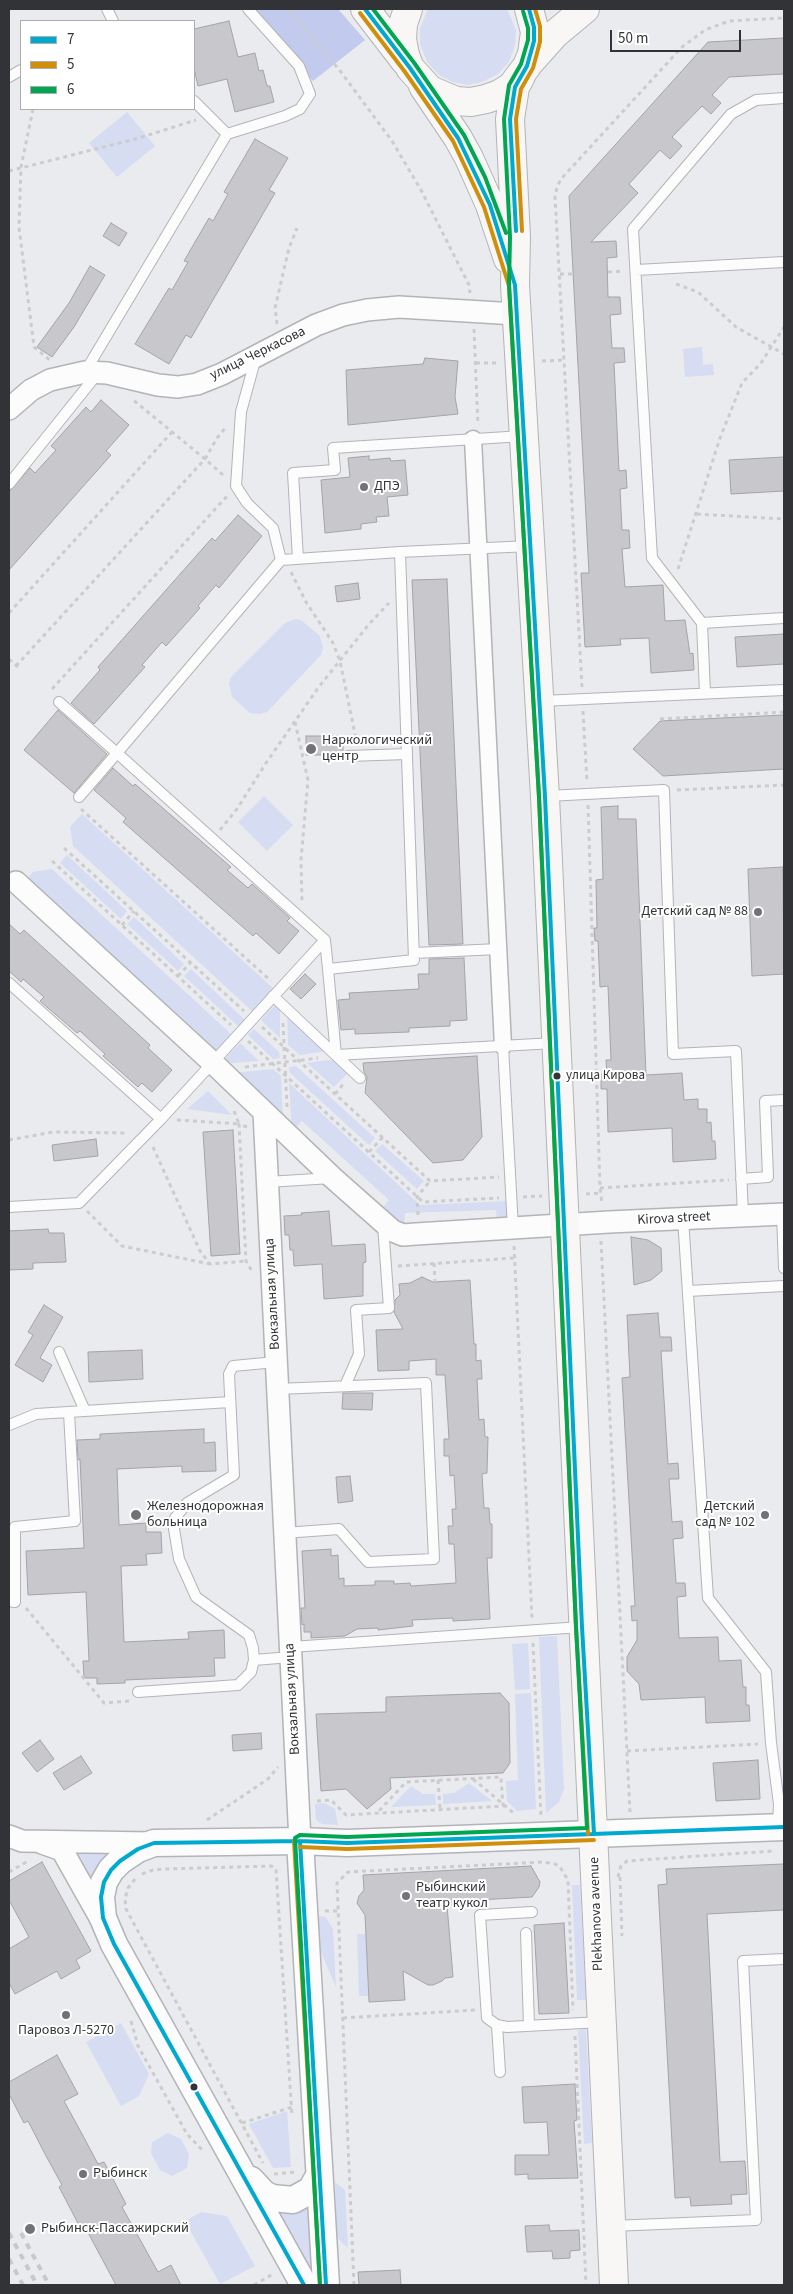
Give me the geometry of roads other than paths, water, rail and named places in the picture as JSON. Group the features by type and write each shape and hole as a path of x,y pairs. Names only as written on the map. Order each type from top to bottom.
{"main road":[{"path":"365,9 414,73 430,90 442,97 456,101 471,102 500,94 524,71 555,34 585,9"},
{"path":"408,9 403,24 402,38 405,55 414,73"},
{"name":"Plekhanova avenue","path":"529,9 535,32 532,54 516,87 510,119 516,237 516,314 545,796 614,2285"},
{"name":"Plekhanova avenue","path":"414,73 458,138 479,179 490,205 515,285"}],"street":[{"name":"улица Черкасова","path":"83,373 178,387 208,379 316,325 343,315 367,310 399,307 516,314"},
{"path":"9,409 32,390 50,380 83,373"},
{"path":"476,439 478,549 503,1046"},
{"name":"Kirova street","path":"16,882 216,1066 383,1224 402,1235 564,1224 783,1214"},
{"name":"Вокзальная улица","path":"264,1112 300,1841 326,2285"},
{"path":"37,1850 154,1843 347,1842 594,1834 779,1835"},
{"path":"9,1836 22,1840 37,1850 62,1850 304,2285"},
{"path":"114,1944 101,1907 104,1882 111,1870 120,1861 138,1849 154,1843"},
{"path":"238,2164 264,2194 278,2200 293,2200 305,2195 311,2190 319,2176"}],"lane":[{"path":"9,484 83,373 227,134 285,116 300,109 310,94 299,66 248,9"},
{"path":"9,77 20,71"},
{"path":"705,694 702,623 652,558 633,229 731,114 756,100 784,98"},
{"path":"195,102 227,134"},
{"path":"636,270 784,262"},
{"path":"256,356 242,407 236,486 247,503 273,528 283,560"},
{"path":"298,559 293,473 335,470 333,448 524,436"},
{"path":"79,797 283,560 530,546"},
{"path":"328,969 414,960 400,552"},
{"path":"702,623 784,618"},
{"path":"539,702 784,690"},
{"path":"59,702 214,838 325,940 336,1055"},
{"path":"348,756 407,754"},
{"path":"545,796 664,790 673,1054 736,1051 743,1216"},
{"path":"9,1207 79,1203 216,1066 240,1034 325,940"},
{"path":"414,953 498,950"},
{"path":"9,983 161,1119"},
{"path":"277,992 282,1005 360,1078"},
{"path":"336,1055 557,1043"},
{"path":"503,1046 513,1228"},
{"path":"741,1179 768,1177 765,1101 784,1100"},
{"path":"267,1182 333,1178"},
{"path":"783,1214 784,1268"},
{"path":"683,1218 708,1598 766,1672 779,1804 779,1835"},
{"path":"345,1386 359,1354 356,1310 389,1308 383,1224"},
{"path":"688,1291 784,1286"},
{"path":"59,1352 85,1412"},
{"path":"138,1696 238,1685 251,1672 254,1660 249,1635 196,1597 190,1588 176,1547 175,1518 180,1509 234,1475 229,1374 233,1366 276,1362"},
{"path":"277,1389 426,1383 434,1559 368,1562 339,1530 284,1534"},
{"path":"9,1425 36,1414 230,1402"},
{"path":"12,1598 15,1527 75,1522 69,1412"},
{"path":"254,1660 291,1652 582,1626"},
{"path":"532,1912 480,1915 487,2018 497,2025 507,2027 602,2022"},
{"path":"526,1933 529,2026"},
{"path":"611,2226 756,2220 743,1961 784,1959"},
{"path":"497,2025 500,2072"}],"railway":[{"path":"9,2233 37,2285"},
{"path":"21,2233 49,2285"},
{"path":"9,2259 23,2285"}],"place":[{"name":"ДПЭ","path":"364,487"},
{"name":"Наркологический центр","path":"311,749"},
{"name":"Детский сад № 88","path":"758,912"},
{"name":"улица Кирова","path":"557,1076"},
{"name":"Железнодорожная больница","path":"136,1515"},
{"name":"Детский сад № 102","path":"765,1515"},
{"name":"Рыбинский театр кукол","path":"406,1896"},
{"name":"Паровоз Л-5270","path":"66,2015"},
{"name":"Рыбинск","path":"83,2174"},
{"name":"Рыбинск-Пассажирский","path":"30,2229"}]}
